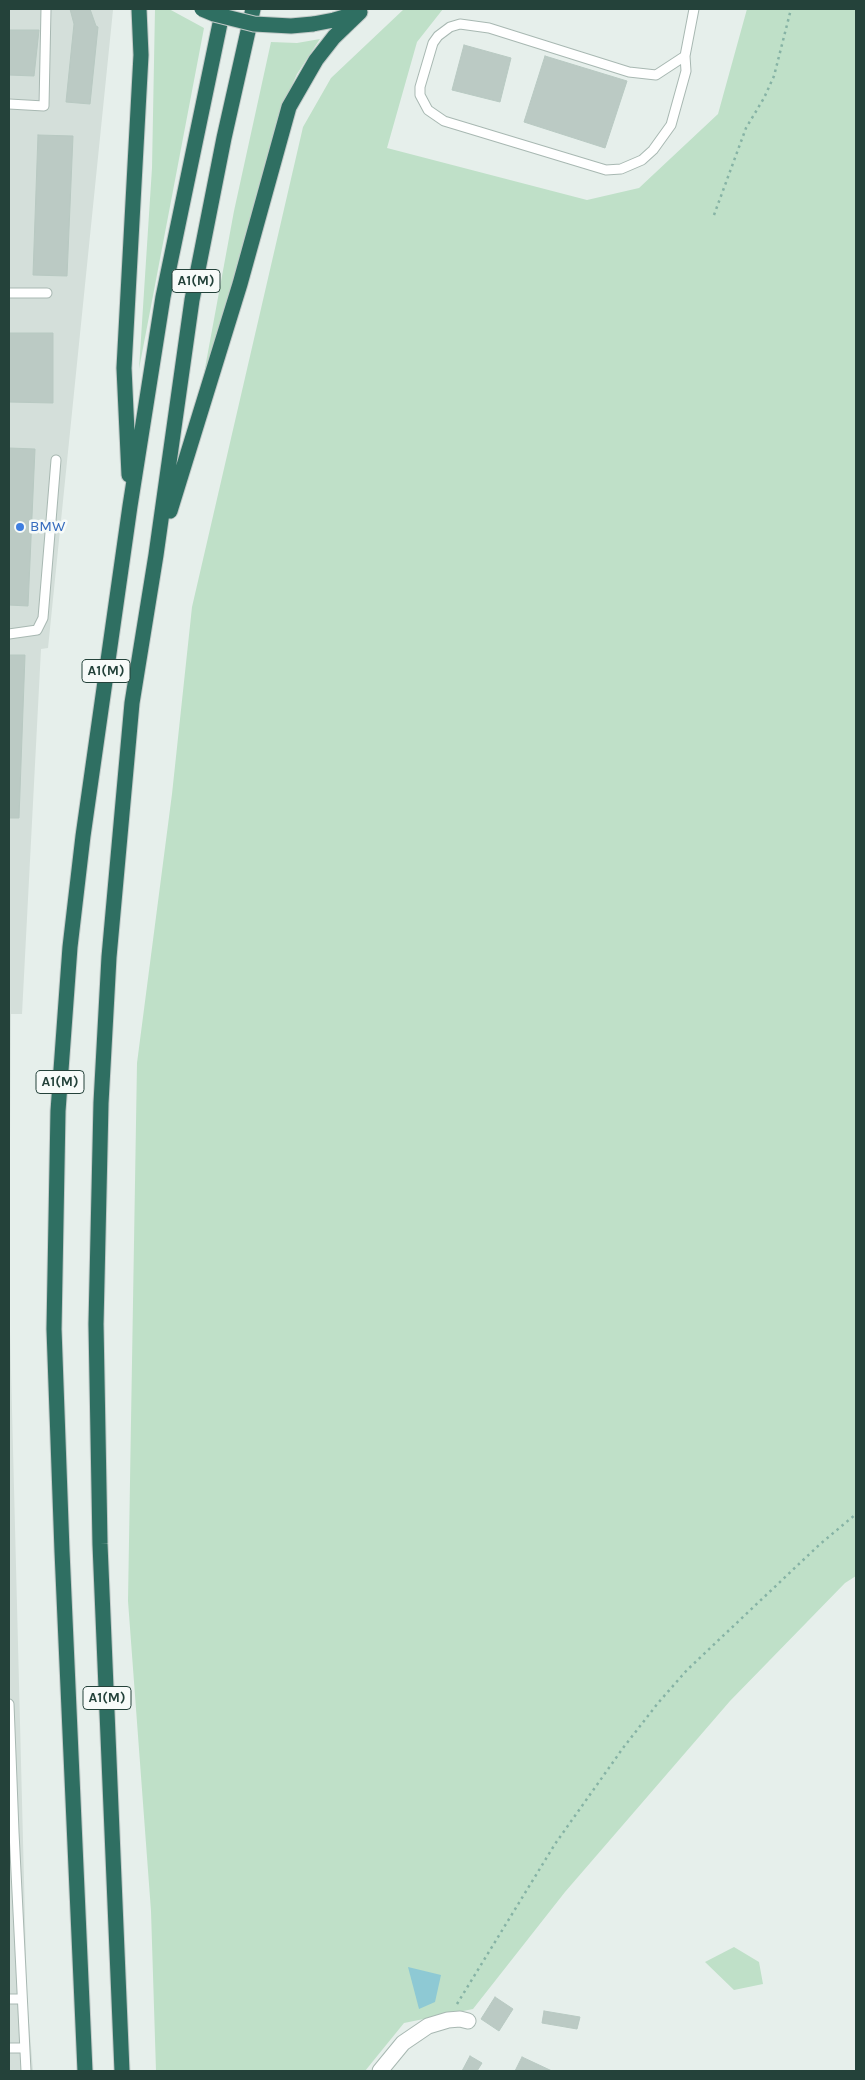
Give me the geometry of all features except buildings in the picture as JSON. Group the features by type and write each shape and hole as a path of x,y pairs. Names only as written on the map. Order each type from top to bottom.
{"highway":[{"name":"A1(M)","path":"130,506 124,368 141,55 139,9"},
{"path":"202,9 254,24 292,26 334,20 362,10"},
{"name":"A1(M)","path":"85,2071 62,1551 55,1339 58,1110 70,947 82,846 130,506 163,298 224,9"},
{"name":"A1(M)","path":"122,2071 100,1544 96,1324 101,1103 109,957 132,703 156,556 192,300 224,138 253,9"},
{"name":"A1(M)","path":"156,556 240,284 289,107 316,60 334,37 362,10"}],"street":[{"path":"380,2071 403,2043 428,2026 448,2020 460,2019 468,2021"}],"lane":[{"path":"9,104 44,106 46,9"},
{"path":"685,56 656,75 629,72 489,28 460,24 450,27 438,36 434,42 420,87 420,95 428,110 444,121 606,170 621,168 642,160 654,150 670,125 686,71 685,56 694,9"},
{"path":"9,294 47,293"},
{"path":"9,634 37,630 43,618 56,460"},
{"path":"9,1704 11,1832 26,2071"},
{"path":"9,1999 22,1999"},
{"path":"9,2048 24,2048"}],"path":[{"path":"714,215 746,128 764,98 774,76 791,9"},
{"path":"448,2020 554,1844 612,1762 658,1703 687,1670 812,1551 856,1514"}],"shaded area":[{"path":"9,9 113,10 48,648 41,649 22,1014 11,1014 9,1264"},
{"path":"9,1292 27,1997 33,2071 9,2071"}],"green space":[{"path":"155,9 169,9 204,28 139,369 152,168"},
{"path":"404,9 443,9 417,42 387,148 587,200 639,188 718,114 747,9 856,9 856,1576 845,1583 730,1701 565,1892 473,2009 404,2023 365,2071 156,2071 151,1911 128,1601 137,1063 172,794 192,607 303,127 331,78"},
{"path":"320,39 297,74 287,97 198,406 234,211 271,42 297,43"},
{"path":"734,1947 759,1962 763,1984 734,1990 705,1962"}],"water":[{"path":"408,1967 441,1975 435,2002 419,2009"}],"place":[{"name":"BMW","path":"20,527"}]}
